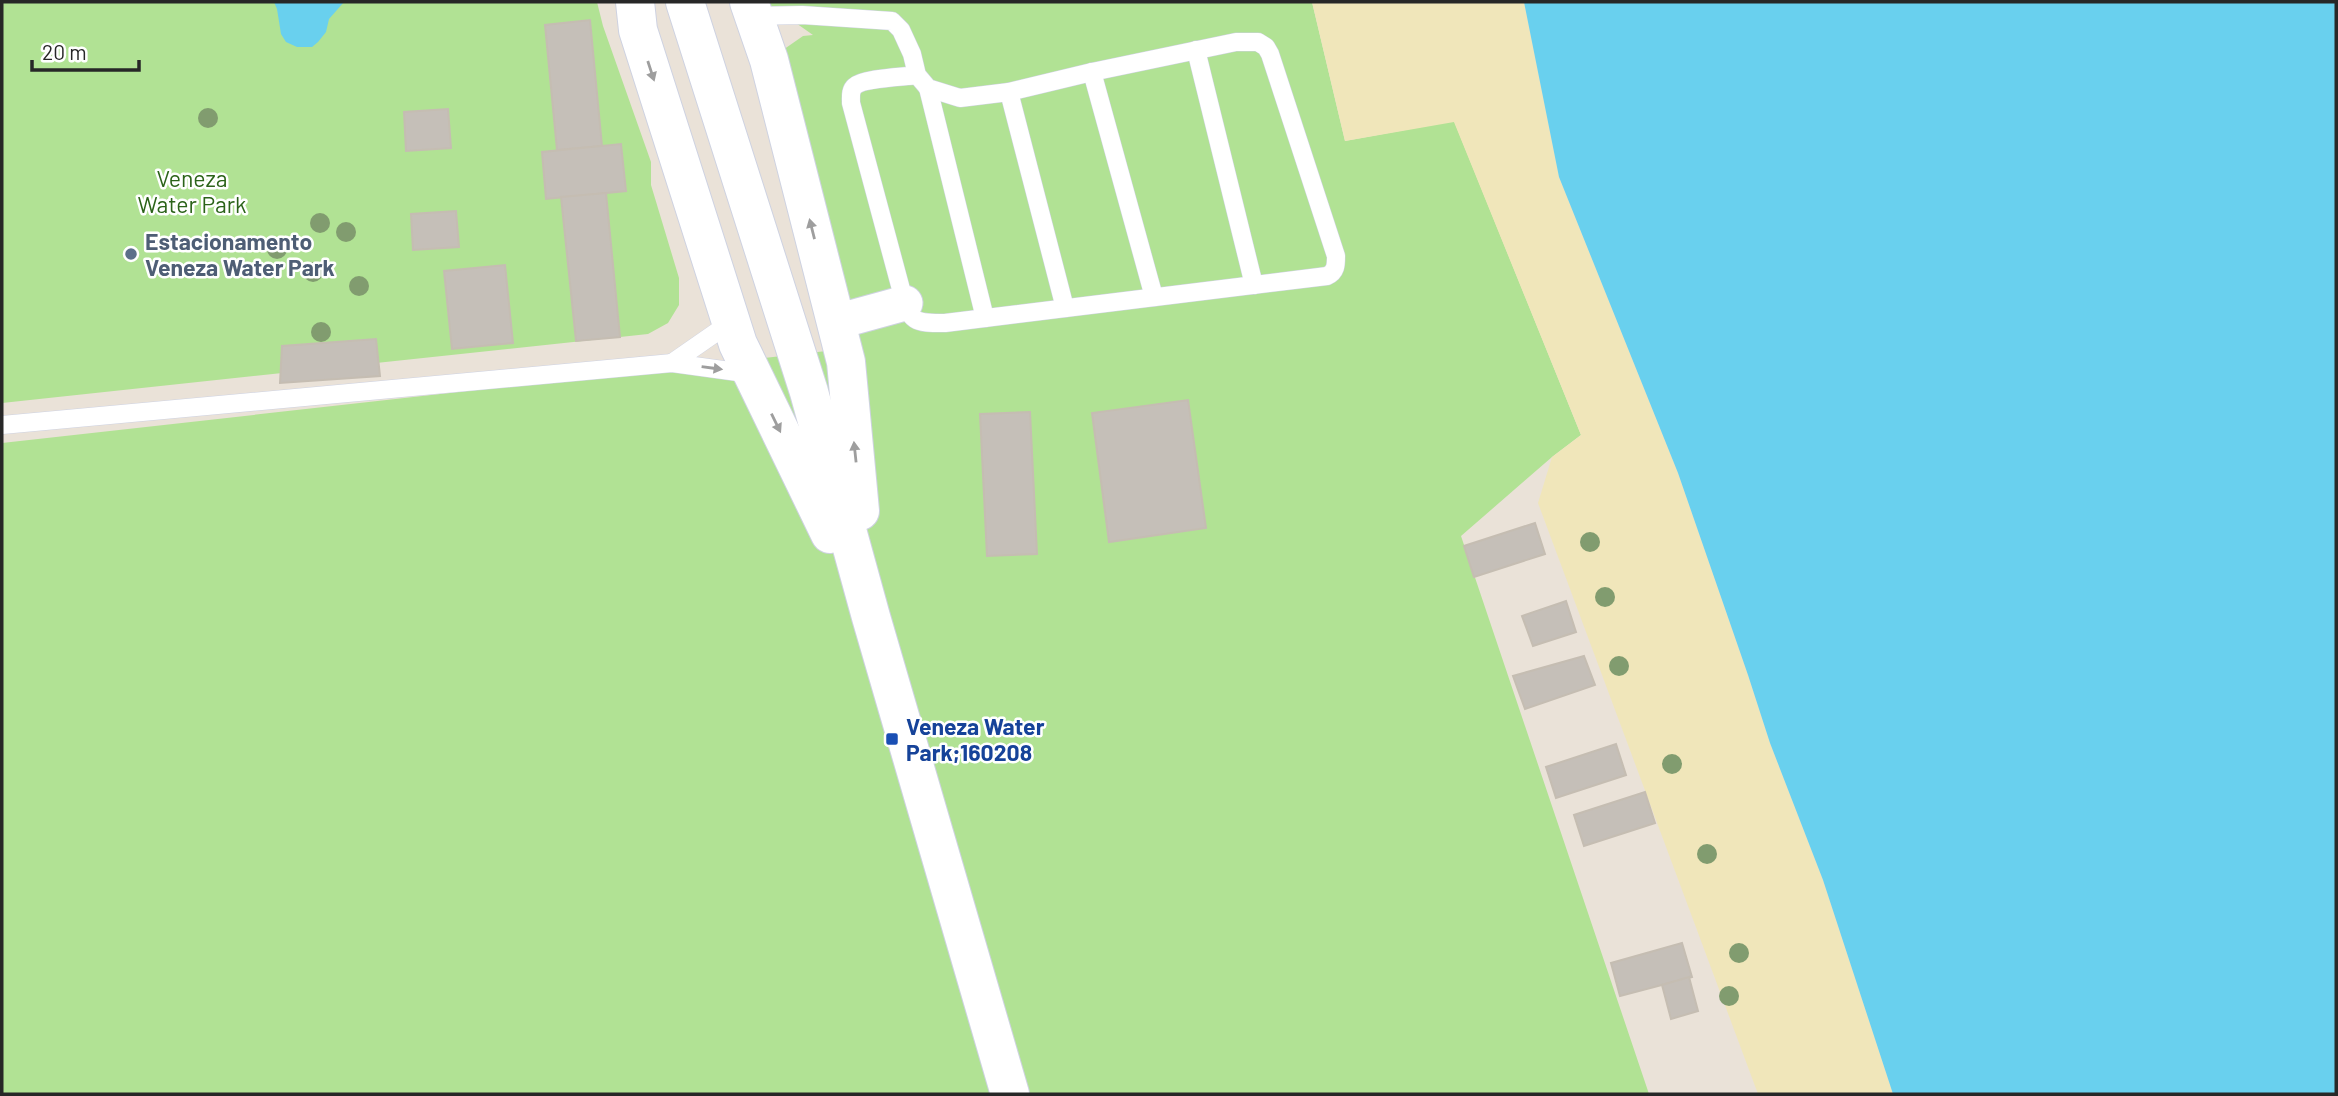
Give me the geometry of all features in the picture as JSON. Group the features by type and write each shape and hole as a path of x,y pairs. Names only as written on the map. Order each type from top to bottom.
{"main road":[{"path":"635,2 638,30 738,344 871,617"},
{"path":"685,2 809,392 871,617 1010,1094"},
{"path":"751,9 769,60 846,362 871,617"}],"street":[{"path":"836,322 905,303"}],"lane":[{"path":"751,9 892,21 897,24 923,82 985,317"},
{"path":"1236,42 1258,42 1266,47 1270,54 1336,256 1336,267 1327,276 922,323 907,313 851,103 851,94 855,86 863,82 923,82 960,98 1009,92 1196,50 1236,42"},
{"path":"1196,50 1254,285"},
{"path":"1092,72 1154,297"},
{"path":"1009,92 1065,308"},
{"path":"672,363 731,322"},
{"path":"2,425 672,363 752,374"}],"green space":[{"name":"Veneza Water Park","path":"2,2 597,2 651,162 651,185 679,278 679,305 668,323 648,334 2,403"},
{"path":"766,2 1312,2 1345,141 1454,121 1581,435 1461,536 1649,1094 2,1094 2,443 862,347 780,52 803,36 813,35"}],"sand":[{"path":"1312,2 1524,2 1559,177 1678,473 1770,743 1823,880 1893,1094 1758,1094 1538,503 1552,457 1581,435 1454,122 1345,141"}],"water":[{"path":"274,2 344,2 329,19 326,32 318,42 312,47 297,47 286,42 281,34"},
{"path":"1524,2 2336,2 2336,1094 1893,1094 1823,880 1770,743 1678,473 1559,177"}],"building":[{"path":"590,20 602,146 557,150 545,25"},
{"path":"448,109 451,148 406,151 404,112"},
{"path":"621,144 626,191 546,199 542,152"},
{"path":"606,193 620,337 576,341 561,197"},
{"path":"456,211 459,247 413,250 411,214"},
{"path":"505,265 513,343 452,349 444,271"},
{"path":"376,339 380,376 280,383 282,346"},
{"path":"1188,400 1206,528 1109,542 1092,413"},
{"path":"1030,412 1037,554 987,556 980,414"},
{"path":"1535,523 1545,554 1474,577 1464,546"},
{"path":"1566,601 1576,632 1533,646 1522,616"},
{"path":"1584,656 1595,685 1525,709 1513,676"},
{"path":"1616,744 1626,775 1556,798 1546,767"},
{"path":"1645,792 1655,823 1584,846 1574,815"},
{"path":"1682,943 1692,977 1620,996 1611,963"},
{"path":"1689,977 1698,1011 1671,1019 1662,985"}],"place":[{"name":"Estacionamento Veneza Water Park","path":"131,254"},
{"name":"Veneza Water Park;160208","path":"892,739"}]}
